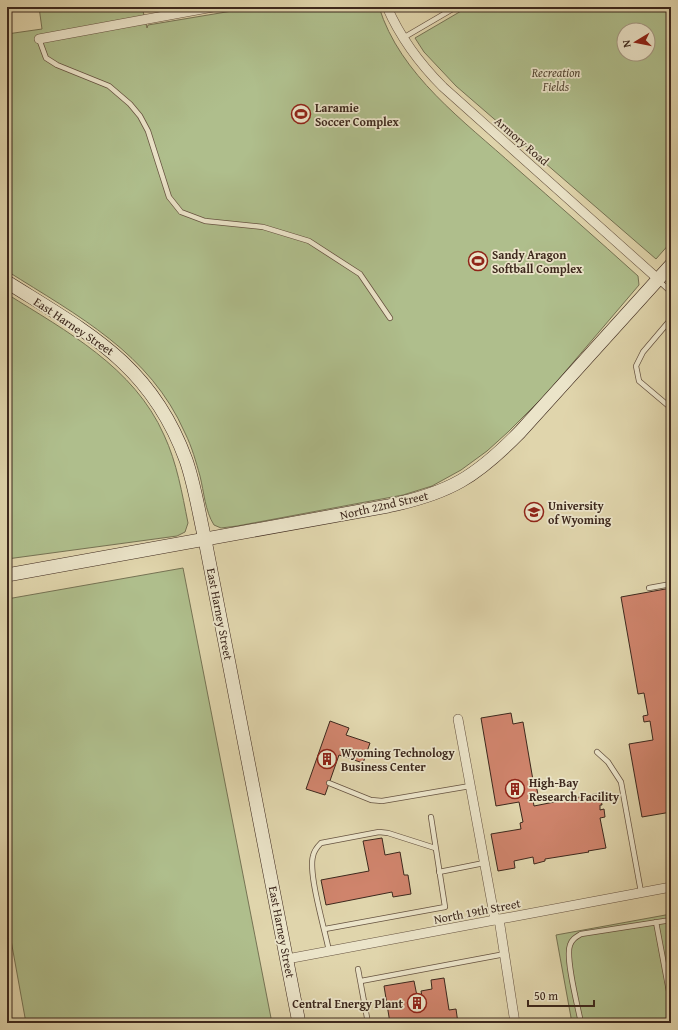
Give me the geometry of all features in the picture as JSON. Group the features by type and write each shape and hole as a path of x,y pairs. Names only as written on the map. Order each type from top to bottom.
{"main road":[{"name":"North 22nd Street","path":"7,575 413,501 436,493 460,482 490,461 520,432 671,265"},
{"name":"East Harney Street","path":"7,282 85,331 115,353 147,388 161,409 175,434 186,461 205,540 299,1023"}],"street":[{"path":"39,39 213,7"},
{"name":"Armory Road","path":"387,7 403,38 421,66 658,279"},
{"path":"458,720 484,862 505,954 515,1023"},
{"name":"North 19th Street","path":"287,959 671,887"}],"lane":[{"path":"403,38 456,7"},
{"path":"39,39 46,58 57,65 109,86 130,104 140,116 148,131 170,197 181,212 205,222 263,227 309,241 360,274 390,318"},
{"path":"658,279 671,292"},
{"path":"671,318 643,352 636,366 640,381 671,408"},
{"path":"649,588 671,584"},
{"path":"597,752 608,762 621,782 641,892"},
{"path":"329,783 371,800 382,801 470,786"},
{"path":"325,929 445,907 431,817"},
{"path":"329,951 312,871 312,858 316,848 321,843 379,832 388,833 435,848"},
{"path":"439,872 484,862"},
{"path":"581,1023 569,956 570,943 581,934 671,920"},
{"path":"656,922 671,1002"},
{"path":"361,981 505,954"},
{"path":"358,969 368,1023"}],"green space":[{"path":"39,7 164,7 143,11 147,28 148,25 256,7 379,7 389,32 402,54 436,95 475,132 638,276 639,285 547,393 487,451 461,470 432,486 403,495 237,526 221,528 214,525 207,508 194,454 170,405 152,380 132,358 110,339 60,304 7,271 7,34 42,29"},
{"name":"Recreation Fields","path":"468,7 671,7 671,242 656,259 456,86 424,52 415,38"},
{"path":"7,294 75,337 117,370 135,389 151,411 169,446 179,478 188,523 185,532 177,536 7,559"},
{"path":"183,568 272,1023 26,1023 7,918 7,599"},
{"path":"671,914 671,1023 572,1023 556,935"}],"building":[{"path":"671,588 671,812 642,817 629,744 653,740 650,721 644,722 643,716 648,715 644,693 638,694 621,597"},
{"name":"High-Bay Research Facility","path":"511,713 513,724 523,722 534,786 536,785 539,799 533,800 534,806 600,793 602,805 600,805 600,810 604,809 605,817 600,818 606,848 545,859 545,861 534,864 533,857 514,861 515,868 498,871 491,834 521,829 520,823 523,822 519,802 496,806 481,718"},
{"name":"Wyoming Technology Business Center","path":"330,721 349,728 346,735 370,743 363,763 339,755 325,795 306,789"},
{"path":"382,838 385,855 400,852 404,875 408,875 411,894 393,897 392,892 326,905 321,880 369,871 363,841"},
{"name":"Central Energy Plant","path":"444,978 449,1010 456,1009 458,1023 420,1023 420,1020 414,1021 414,1023 390,1023 384,986 414,981 417,996 422,996 421,991 432,989 431,980"}],"place":[{"name":"Laramie Soccer Complex","path":"301,114"},
{"name":"Sandy Aragon Softball Complex","path":"478,261"},
{"name":"University of Wyoming","path":"534,512"},
{"name":"Wyoming Technology Business Center","path":"327,759"},
{"name":"High-Bay Research Facility","path":"515,789"},
{"name":"Central Energy Plant","path":"417,1003"}]}
